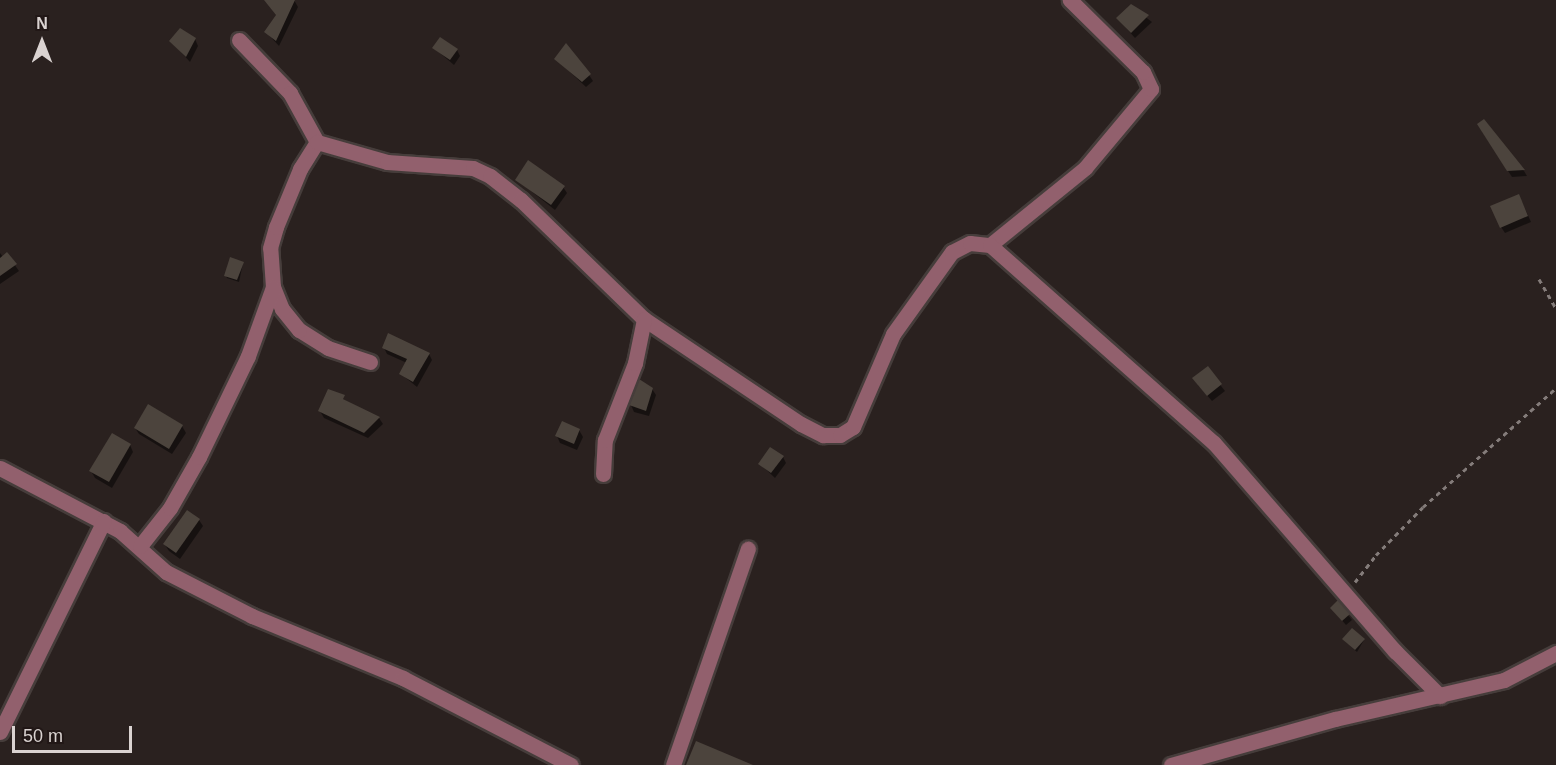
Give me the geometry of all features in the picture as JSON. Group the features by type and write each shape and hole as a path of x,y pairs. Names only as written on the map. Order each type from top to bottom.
{"street":[{"path":"239,40 290,93 317,142 387,162 473,168 490,176 529,208 644,319 801,424 824,435 840,435 853,427 893,334 936,271 960,245 990,245 1085,168 1151,89 1143,72 1070,0"},
{"path":"140,546 170,508 199,457 248,356 273,287 273,238 300,169 317,142"},
{"path":"990,245 1214,443 1440,696"},
{"path":"273,287 282,309 299,330 328,348 370,362"},
{"path":"603,474 605,440 635,363 644,319"},
{"path":"0,468 104,521 140,546 158,567 252,616 402,678 571,765"},
{"path":"0,732 104,521"},
{"path":"673,765 748,549"},
{"path":"1171,765 1335,719 1521,675 1556,653"}],"path":[{"path":"1539,279 1556,309"},
{"path":"1347,593 1386,543 1556,388"}],"building":[{"path":"264,0 295,0 276,41 264,32 276,15"},
{"path":"1131,4 1149,15 1131,33 1116,18"},
{"path":"180,28 196,38 186,57 169,41"},
{"path":"440,37 458,49 450,60 432,48"},
{"path":"566,43 591,74 582,82 554,59"},
{"path":"1484,119 1525,170 1507,171 1477,124"},
{"path":"528,160 565,186 551,205 515,180"},
{"path":"1519,194 1528,216 1500,228 1490,206"},
{"path":"7,252 17,264 0,276 0,258"},
{"path":"230,257 244,262 237,280 224,276"},
{"path":"388,333 430,353 413,382 399,374 407,359 382,348"},
{"path":"1208,366 1222,384 1207,396 1192,378"},
{"path":"639,379 653,388 646,411 629,405"},
{"path":"328,389 345,395 343,399 380,417 364,433 318,411"},
{"path":"148,404 183,425 169,449 134,428"},
{"path":"562,421 580,429 574,444 555,436"},
{"path":"112,433 131,444 109,482 89,471"},
{"path":"770,447 784,456 771,473 758,464"},
{"path":"187,510 200,519 176,553 163,544"},
{"path":"1338,600 1350,614 1342,621 1330,608"},
{"path":"1352,628 1365,639 1355,650 1342,639"},
{"path":"696,741 753,765 686,765"}]}
